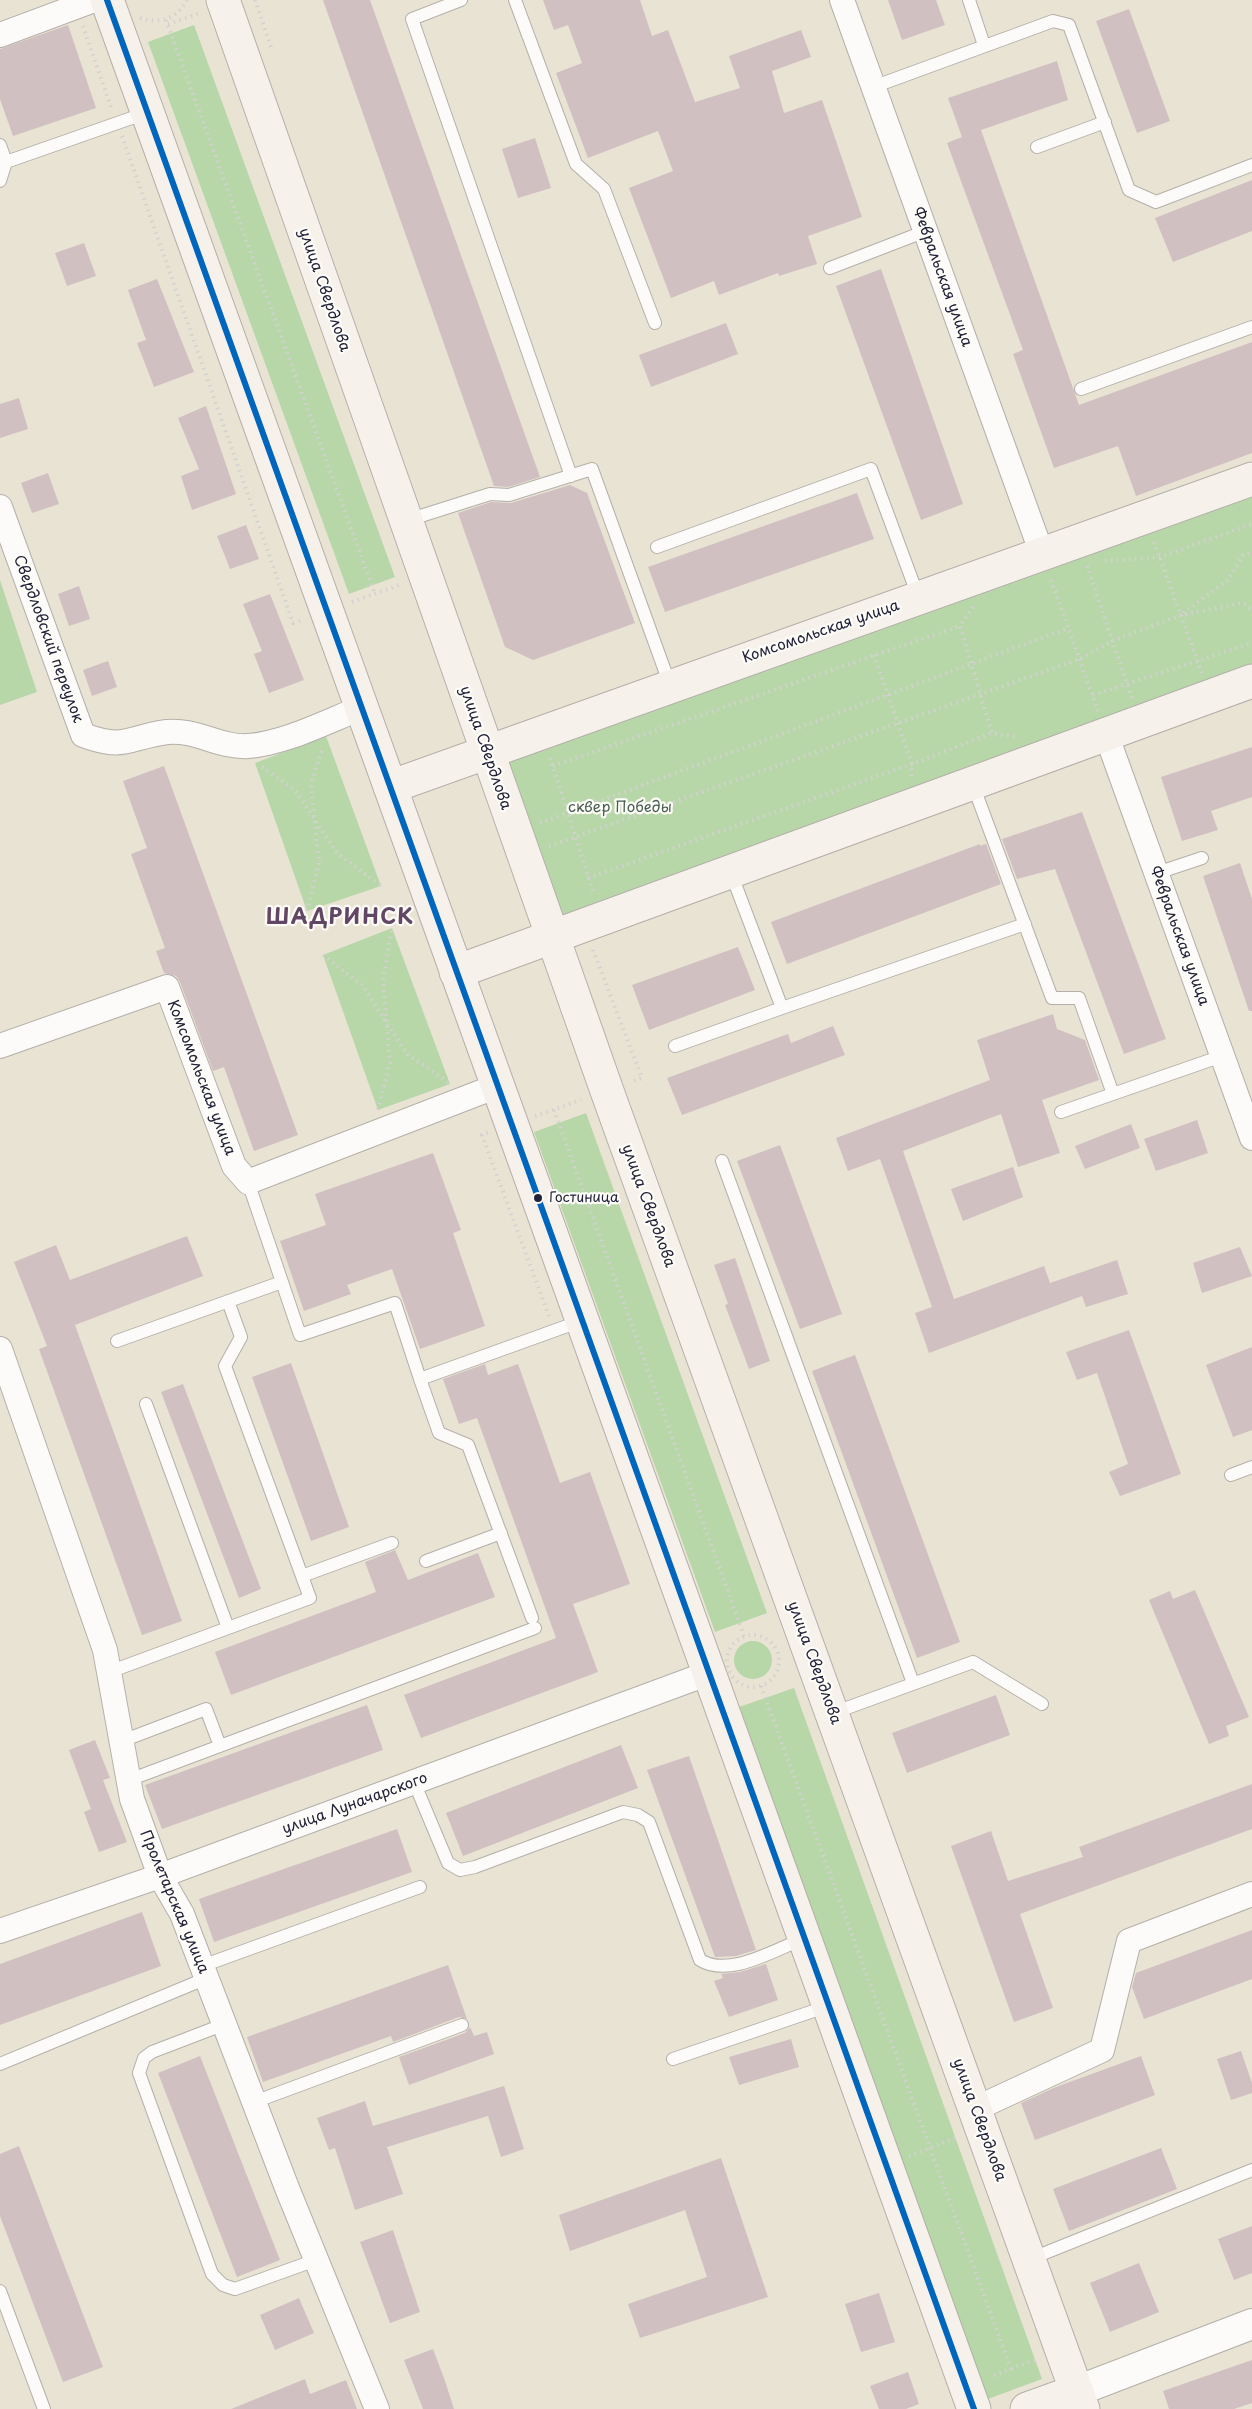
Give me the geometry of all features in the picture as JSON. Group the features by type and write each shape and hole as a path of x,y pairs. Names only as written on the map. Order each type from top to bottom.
{"main road":[{"name":"улица Свердлова","path":"223,0 486,753 1080,2400"},
{"path":"92,2 147,112 970,2397"},
{"name":"Комсомольская улица","path":"390,787 670,685 1252,479"},
{"path":"456,972 1252,681"},
{"path":"1027,2409 1080,2400"}],"street":[{"name":"Февральская улица","path":"842,0 1042,554"},
{"path":"2,29 92,2"},
{"name":"Свердловский переулок","path":"0,507 83,735 117,745 167,732 188,732 226,744 247,746 269,743 361,708"},
{"name":"Февральская улица","path":"1106,734 1222,1056 1244,1091 1252,1138"},
{"name":"Комсомольская улица","path":"0,1046 167,987 234,1166 248,1182"},
{"path":"248,1182 497,1086"},
{"name":"Пролетарская улица","path":"0,1349 105,1650 132,1799 160,1876 182,1914 376,2409"},
{"name":"улица Луначарского","path":"0,1931 160,1876 709,1673"},
{"path":"975,2109 1102,2050 1129,1941 1252,1894"},
{"path":"1080,2400 1252,2324"}],"lane":[{"path":"461,0 412,19 571,476"},
{"path":"515,0 576,164 604,189 655,323"},
{"path":"969,0 984,45"},
{"path":"873,87 1053,21 1069,25 1129,190 1156,202 1252,165"},
{"path":"3,163 147,112"},
{"path":"1037,147 1105,122"},
{"path":"0,146 3,163 0,181"},
{"path":"830,268 926,231"},
{"path":"1081,389 1252,327"},
{"path":"405,521 490,494 509,495 592,469 670,685"},
{"path":"657,547 871,469 919,597"},
{"path":"973,783 1052,998 1079,998 1113,1094"},
{"path":"1156,873 1202,858"},
{"path":"730,872 782,1008"},
{"path":"675,1046 1025,924"},
{"path":"1061,1112 1222,1056"},
{"path":"722,1161 913,1683"},
{"path":"129,1780 534,1623 468,1445 439,1433 395,1302 300,1335 248,1182"},
{"path":"117,1341 282,1282"},
{"path":"109,1672 310,1598 225,1366 241,1337 228,1301"},
{"path":"420,1378 582,1320"},
{"path":"146,1404 228,1628"},
{"path":"1231,1475 1252,1467"},
{"path":"426,1561 501,1533"},
{"path":"302,1576 392,1543"},
{"path":"832,1713 973,1662 1041,1704"},
{"path":"122,1741 206,1709 220,1746"},
{"path":"414,1782 448,1863 459,1870 475,1868 623,1812 649,1822 700,1960 711,1966 732,1965 805,1939"},
{"path":"0,2064 205,1972 420,1887"},
{"path":"673,2059 829,2005"},
{"path":"225,2024 152,2052 144,2058 139,2073 213,2274 224,2285 235,2289 316,2260"},
{"path":"254,2102 462,2025"},
{"path":"1029,2260 1252,2170"},
{"path":"0,2290 44,2409"}],"path":[{"path":"139,17 152,21 166,20 178,13 188,0"},
{"path":"255,0 274,56"},
{"path":"92,2 117,123 293,623 424,576"},
{"path":"166,20 375,594"},
{"path":"1145,517 1211,696"},
{"path":"1140,722 1086,563 1160,557 1252,524"},
{"path":"1181,615 1228,580 1243,555 1252,552"},
{"path":"1042,554 1106,734"},
{"path":"553,765 960,626 1000,569"},
{"path":"519,844 575,837 1080,659 1112,641 1181,615 1243,603 1252,610"},
{"path":"960,626 992,733"},
{"path":"519,844 567,813 1069,628"},
{"path":"1092,695 1252,643"},
{"path":"874,655 912,764 908,807"},
{"path":"540,732 553,765 602,918"},
{"path":"588,878 912,764 992,733 1025,739"},
{"path":"307,911 319,863 312,783 326,736"},
{"path":"255,763 295,790 337,853 381,886"},
{"path":"378,1110 390,1064 382,980 392,928"},
{"path":"322,954 362,985 408,1055 450,1084"},
{"path":"554,1110 744,1636"},
{"path":"758,1635 766,1638 778,1650 780,1666 777,1674 761,1686 749,1687 741,1684 729,1672 727,1664 730,1648 744,1636 758,1635"},
{"path":"761,1686 1011,2369 970,2397"}],"green space":[{"path":"194,25 395,577 349,594 148,42"},
{"name":"сквер Победы","path":"1252,479 1252,681 552,937 486,753"},
{"path":"0,580 37,692 0,705"},
{"path":"326,736 381,886 307,911 255,763"},
{"path":"392,928 450,1084 378,1110 323,955"},
{"path":"586,1113 767,1613 715,1632 534,1132"},
{"path":"753,1641 766,1647 772,1660 766,1673 753,1679 740,1673 734,1660 740,1647"},
{"path":"794,1688 1042,2379 988,2399 739,1707"}],"building":[{"path":"323,0 370,0 540,477 508,487 494,486"},
{"path":"543,0 640,0 652,36 668,30 695,102 740,88 729,56 801,30 811,57 772,71 784,113 822,100 862,217 808,236 817,264 779,276 778,273 719,295 714,281 671,298 629,188 673,171 658,131 588,158 556,73 582,63 568,25 554,30"},
{"path":"888,0 936,0 945,25 902,40"},
{"path":"1129,9 1170,121 1137,133 1096,21"},
{"path":"68,25 96,108 13,136 0,99 0,49"},
{"path":"1057,61 1068,100 981,130 1079,405 1252,342 1252,453 1136,496 1118,446 1054,468 1013,354 1023,350 947,143 962,137 948,98"},
{"path":"535,138 551,188 518,198 502,149"},
{"path":"1252,180 1252,231 1173,262 1155,218"},
{"path":"84,243 96,276 67,286 55,253"},
{"path":"881,269 963,504 921,520 836,286"},
{"path":"157,279 194,372 154,387 137,343 146,340 128,290"},
{"path":"726,323 738,354 651,387 639,355"},
{"path":"19,398 28,429 0,438 0,404"},
{"path":"206,406 236,494 192,510 181,476 199,469 178,418"},
{"path":"48,473 59,504 32,513 21,483"},
{"path":"570,485 587,493 635,623 533,660 505,647 458,513 491,502 511,503"},
{"path":"857,493 874,539 665,612 648,567"},
{"path":"246,525 259,559 230,569 217,536"},
{"path":"79,586 90,619 69,626 58,594"},
{"path":"270,594 304,680 269,693 254,654 262,651 243,604"},
{"path":"108,661 117,687 92,696 83,670"},
{"path":"1252,747 1252,797 1211,811 1218,830 1182,841 1161,777"},
{"path":"164,766 298,1135 254,1151 224,1067 213,1071 180,982 176,976 164,973 156,951 165,948 131,854 147,848 123,781"},
{"path":"1082,812 1166,1039 1124,1054 1055,869 1017,879 1002,839"},
{"path":"980,844 980,846 986,844 1001,884 787,964 771,922"},
{"path":"1240,863 1252,899 1252,1011 1249,1011 1203,876"},
{"path":"738,947 755,990 649,1030 632,985"},
{"path":"1053,1014 1057,1029 1085,1040 1099,1080 1042,1100 1060,1153 1018,1167 1001,1114 903,1151 954,1299 1044,1266 1050,1283 1117,1260 1128,1294 1086,1307 1082,1296 929,1353 915,1313 932,1307 880,1159 848,1171 836,1138 990,1080 977,1040"},
{"path":"833,1026 845,1055 682,1115 667,1078 788,1034 791,1043"},
{"path":"1197,1120 1208,1153 1156,1171 1144,1139"},
{"path":"1131,1124 1140,1148 1085,1169 1075,1146"},
{"path":"780,1145 842,1314 800,1329 737,1161"},
{"path":"433,1153 461,1230 453,1233 485,1326 420,1349 392,1269 347,1285 351,1294 304,1311 280,1241 326,1225 315,1194"},
{"path":"1013,1167 1023,1197 963,1221 951,1189"},
{"path":"187,1236 203,1276 75,1325 182,1621 142,1635 39,1349 47,1346 14,1262 56,1245 70,1280"},
{"path":"1240,1247 1252,1276 1202,1293 1193,1263"},
{"path":"735,1258 770,1361 749,1369 725,1305 728,1304 714,1265"},
{"path":"1129,1330 1181,1474 1120,1496 1109,1472 1128,1464 1097,1373 1077,1380 1066,1352"},
{"path":"1252,1347 1252,1430 1233,1437 1206,1365"},
{"path":"855,1355 960,1642 917,1658 812,1371"},
{"path":"291,1363 349,1527 311,1541 252,1377"},
{"path":"485,1364 488,1375 518,1364 560,1483 590,1472 630,1584 573,1604 598,1672 421,1738 404,1695 556,1638 477,1418 459,1424 443,1379"},
{"path":"183,1384 261,1589 239,1598 161,1392"},
{"path":"395,1550 408,1580 478,1553 495,1597 231,1695 215,1652 376,1592 365,1562"},
{"path":"1195,1590 1249,1717 1226,1726 1229,1736 1209,1744 1149,1600 1170,1591 1173,1599"},
{"path":"996,1695 1010,1735 907,1773 892,1733"},
{"path":"367,1705 383,1750 162,1829 145,1785"},
{"path":"95,1740 110,1778 103,1780 127,1842 99,1852 84,1812 91,1809 69,1750"},
{"path":"621,1745 638,1788 463,1856 446,1813"},
{"path":"689,1756 756,1950 736,1956 715,1957 647,1770"},
{"path":"1252,1784 1252,1829 1020,1914 1053,2008 1014,2022 951,1846 991,1831 1008,1881 1083,1857 1079,1847"},
{"path":"397,1829 412,1872 214,1942 199,1899"},
{"path":"142,1912 161,1966 0,2025 0,1964"},
{"path":"1252,1930 1252,1979 1144,2019 1132,1987 1136,1973"},
{"path":"766,1964 778,2000 729,2017 714,1981 723,1978 721,1974 740,1972"},
{"path":"448,1965 467,2019 459,2017 393,2042 391,2036 263,2082 247,2037"},
{"path":"470,2027 474,2036 487,2032 494,2054 409,2085 399,2057 465,2033"},
{"path":"791,2039 799,2067 739,2085 729,2057"},
{"path":"1241,2051 1252,2083 1252,2093 1231,2100 1217,2059"},
{"path":"200,2056 280,2260 237,2277 158,2073"},
{"path":"1141,2056 1155,2095 1035,2140 1021,2103 1056,2087"},
{"path":"504,2086 524,2149 501,2157 488,2116 387,2147 403,2194 355,2210 335,2148 329,2150 317,2118 365,2101 373,2126"},
{"path":"19,2146 103,2367 63,2382 0,2216 0,2154"},
{"path":"1161,2148 1177,2189 1069,2231 1053,2189"},
{"path":"721,2158 768,2297 640,2338 628,2304 707,2277 685,2210 570,2251 559,2215"},
{"path":"1252,2226 1252,2273 1234,2280 1218,2239"},
{"path":"393,2230 420,2312 390,2323 360,2242"},
{"path":"1139,2263 1159,2312 1110,2332 1090,2283"},
{"path":"879,2293 895,2342 861,2352 845,2304"},
{"path":"299,2298 314,2333 275,2350 260,2315"},
{"path":"433,2349 454,2409 423,2409 404,2360"},
{"path":"1252,2360 1252,2403 1234,2409 1169,2409 1163,2391"},
{"path":"908,2372 919,2404 906,2409 879,2409 870,2386"},
{"path":"305,2379 310,2394 346,2380 357,2409 231,2409"}],"transit line":[{"path":"107,0 974,2409"}],"place":[{"name":"Гостиница","path":"538,1198"}],"district":[{"name":"ШАДРИНСК","path":"340,918"}]}
